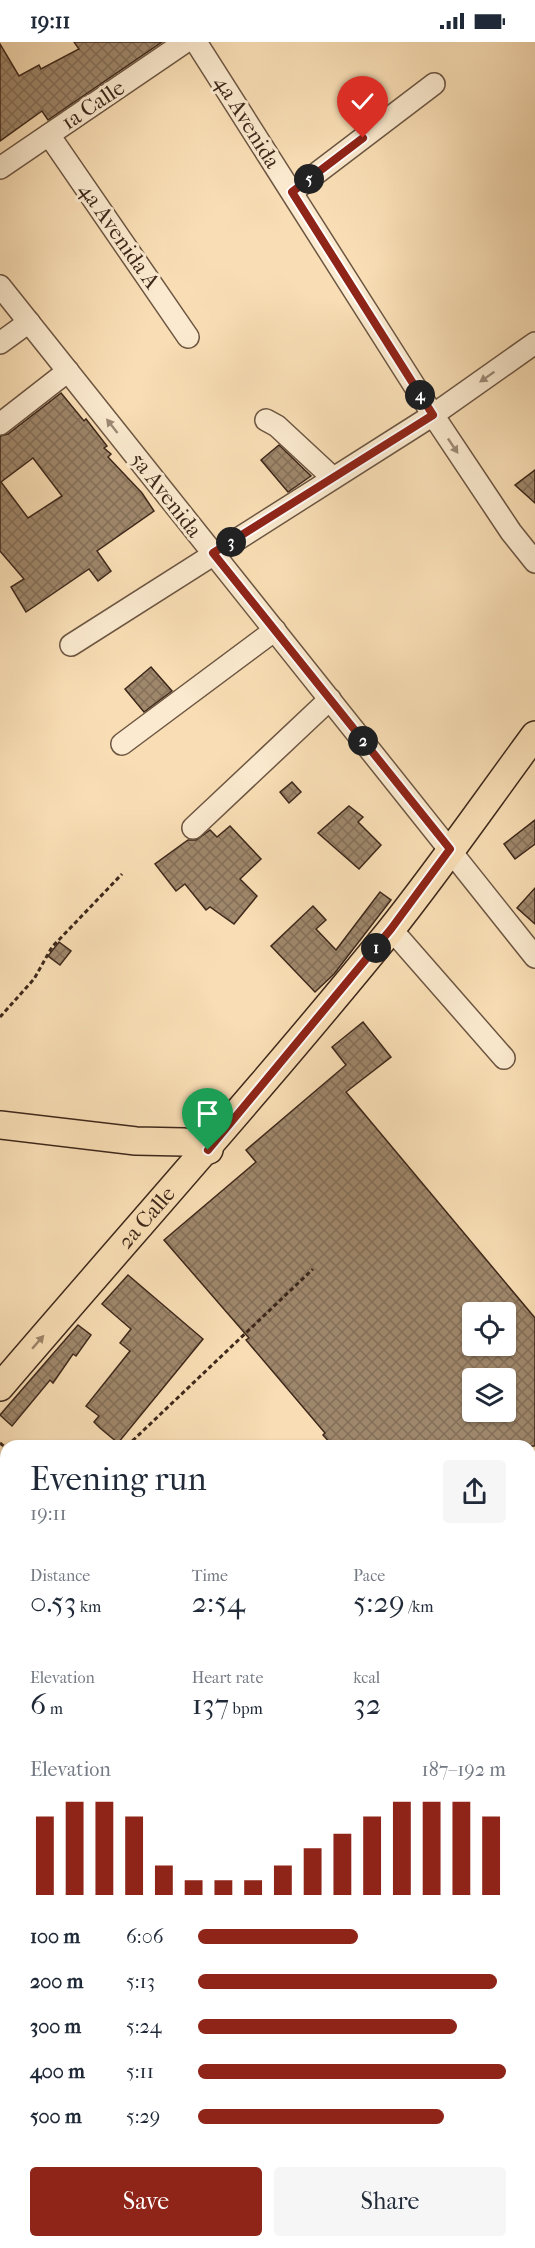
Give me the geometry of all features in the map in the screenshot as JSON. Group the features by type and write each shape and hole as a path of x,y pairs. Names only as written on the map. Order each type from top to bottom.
{"main road":[{"name":"2a Calle","path":"0,1387 208,1150 391,929 535,735"},
{"path":"0,1125 136,1141 184,1142 208,1150"}],"street":[{"name":"1a Calle","path":"0,168 185,42"},
{"name":"4a Avenida","path":"196,42 433,415 511,532 535,562"},
{"path":"292,192 434,84"},
{"name":"4a Avenida A","path":"49,135 189,337"},
{"name":"5a Avenida","path":"0,286 535,957"},
{"path":"0,344 29,322"},
{"path":"71,645 433,415 535,343"},
{"path":"0,424 68,370"},
{"path":"266,420 278,426 333,478"},
{"path":"122,744 275,630"},
{"path":"193,828 330,699"},
{"path":"391,929 504,1058"}],"path":[{"path":"0,1017 34,979 52,947 122,874"},
{"path":"133,1440 313,1269"}],"building":[{"path":"74,42 162,42 48,120 42,111 0,141 0,44 19,76 39,65 41,69 79,49"},
{"path":"61,393 84,421 86,419 107,446 104,448 111,454 108,457 142,493 154,511 97,551 111,571 98,581 89,569 26,612 11,587 24,579 0,551 0,436 8,434","holes":["33,458 62,496 28,518 1,482"]},
{"path":"279,445 311,476 288,492 261,460"},
{"path":"535,470 535,503 515,485"},
{"path":"151,667 172,691 144,712 125,689"},
{"path":"292,782 301,792 289,803 280,792"},
{"path":"349,806 363,817 358,822 381,845 359,869 318,833"},
{"path":"535,820 535,844 515,859 504,844"},
{"path":"230,826 261,859 240,879 257,896 234,924 210,907 206,910 185,884 176,891 155,864 188,840 196,840 210,830 217,837"},
{"path":"535,888 535,924 517,908"},
{"path":"380,892 391,900 334,974 315,992 271,946 313,906 326,920 316,929 336,950"},
{"path":"59,942 71,951 60,965 48,956"},
{"path":"363,1022 391,1057 346,1092 535,1318 535,1440 328,1440 323,1435 325,1433 246,1340 249,1338 164,1240 256,1162 246,1150 346,1065 332,1047"},
{"path":"128,1275 203,1339 120,1440 114,1440 100,1428 94,1422 99,1416 86,1406 130,1351 120,1343 131,1329 102,1304"},
{"path":"78,1325 91,1335 76,1356 73,1354 53,1383 50,1380 12,1426 0,1415"}],"route":[{"path":"208,1150 326,1010 391,929 450,849 213,553 433,415 292,192 363,138"}]}
